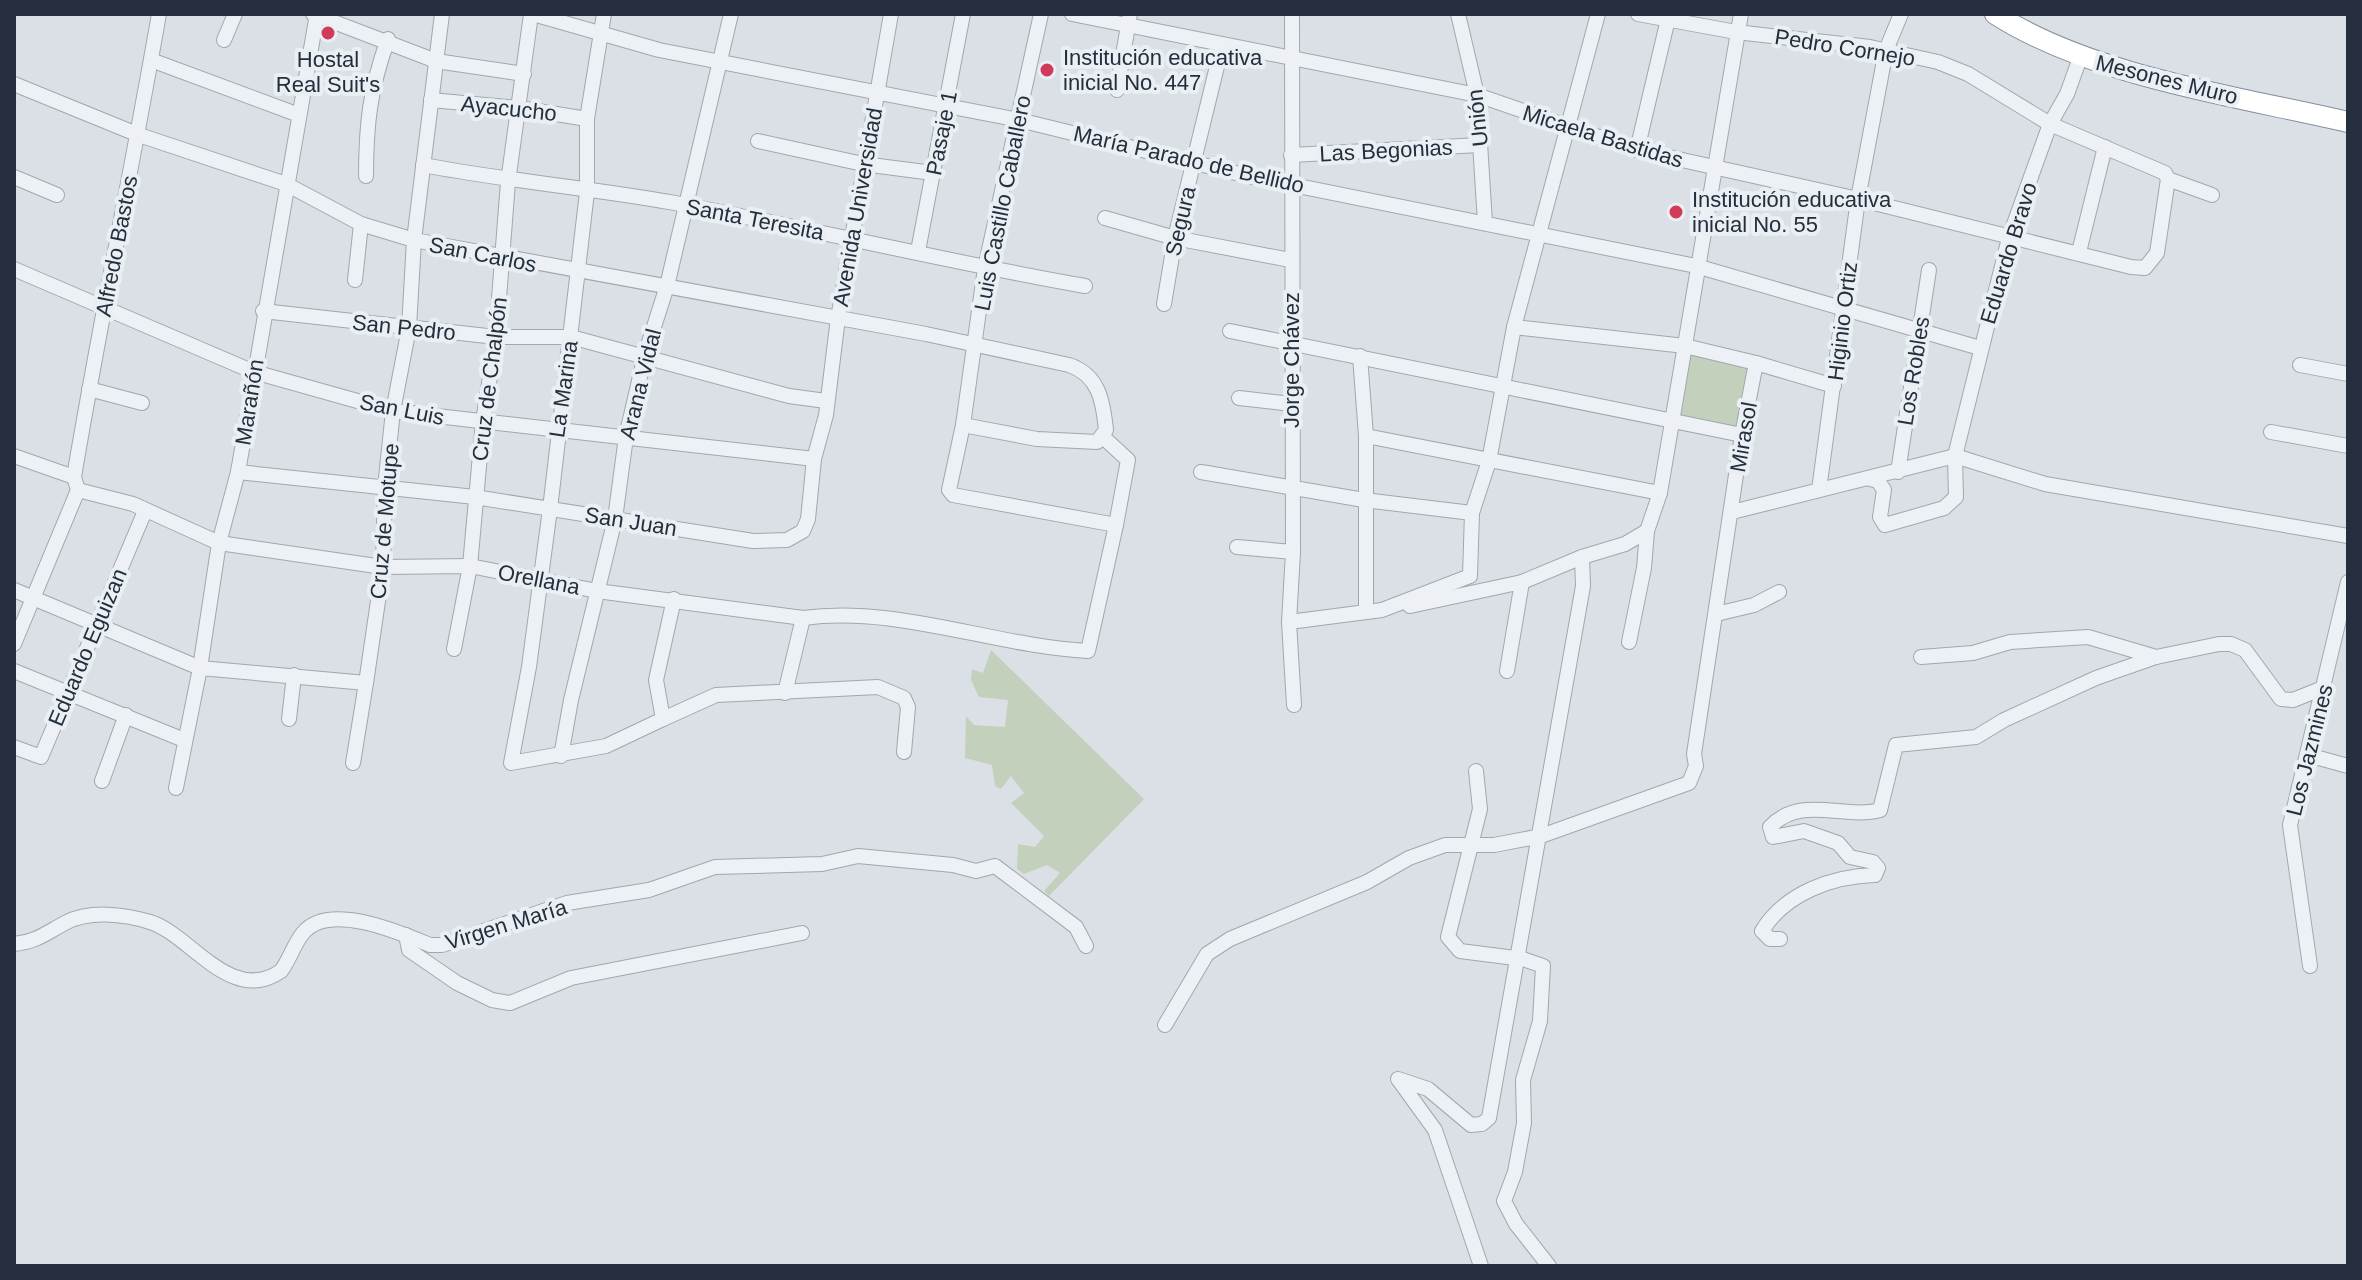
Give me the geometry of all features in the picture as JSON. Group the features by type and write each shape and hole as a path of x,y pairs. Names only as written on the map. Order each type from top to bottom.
{"highway":[{"name":"Mesones Muro","path":"1995,14 2034,37 2080,58 2348,122"}],"street":[{"name":"Alfredo Bastos","path":"14,644 76,484 89,389 139,135 159,14"},
{"path":"224,40 235,14"},
{"name":"Ayacucho","path":"316,14 388,39 436,61 524,74"},
{"name":"Marañón","path":"176,788 200,668 219,543 238,472 316,14"},
{"name":"Cruz de Motupe","path":"353,763 383,567 385,487 393,411 409,328 414,240 442,14"},
{"name":"María Parado de Bellido","path":"532,14 659,50 877,95 1019,120 1291,183 1696,266 1980,348"},
{"name":"Cruz de Chalpón","path":"454,649 470,566 483,422 496,337 508,182 532,14"},
{"name":"La Marina","path":"561,756 511,763 550,509 556,430 571,337 587,192 587,119 604,14"},
{"name":"Arana Vidal","path":"561,756 571,700 615,519 626,437 645,355 667,286 731,14"},
{"name":"Avenida Universidad","path":"814,459 823,429 863,164 891,14"},
{"name":"Pasaje 1","path":"918,251 963,14"},
{"name":"Luis Castillo Caballero","path":"1041,14 985,268 976,345 949,490 953,495 1116,525"},
{"name":"Micaela Bastidas","path":"1072,14 1129,20 1222,46 1477,95 1637,150 1715,170 1858,199 2131,267 2145,268 2157,253 2168,179"},
{"name":"Jorge Chávez","path":"1292,14 1290,260 1293,552 1289,622 1294,705"},
{"name":"Unión","path":"1458,14 1477,95 1485,223"},
{"path":"1382,610 1470,576 1472,513 1489,461 1514,327 1598,14"},
{"name":"Pedro Cornejo","path":"1638,14 1736,32 1886,50 1968,74 2050,124 2165,173 2168,179 2212,195"},
{"path":"1629,642 1644,568 1647,531 1660,493 1741,14"},
{"name":"Higinio Ortiz","path":"1819,490 1858,199 1886,50 1901,14"},
{"path":"1637,150 1668,19"},
{"path":"1117,90 1129,20"},
{"path":"366,176 367,114 372,83 388,39"},
{"name":"Segura","path":"1164,304 1175,238 1222,46"},
{"name":"Eduardo Bravo","path":"1870,479 1882,485 1880,517 1885,525 1952,504 1956,497 1955,456 2009,238 2050,124 2067,94 2080,58"},
{"path":"151,60 299,115"},
{"name":"San Carlos","path":"14,84 139,135 286,184 361,224 414,240 579,273 838,318 1081,369 1103,398 1106,430 1103,437"},
{"name":"Ayacucho","path":"431,100 519,108 587,119"},
{"path":"758,141 863,164 933,173"},
{"name":"Las Begonias","path":"1291,155 1480,145"},
{"path":"2079,252 2105,147"},
{"name":"Santa Teresita","path":"423,165 508,182 684,205 1085,286"},
{"path":"14,177 57,195"},
{"path":"1105,218 1175,238 1290,260"},
{"path":"355,280 361,224"},
{"name":"San Luis","path":"14,269 254,372 393,411 814,459"},
{"name":"Los Robles","path":"1898,472 1929,270"},
{"name":"San Pedro","path":"263,311 496,337 571,337 789,396 826,401"},
{"path":"1514,327 1685,346 1834,386"},
{"path":"1230,331 1673,418 1742,435"},
{"path":"1360,356 1366,436 1366,612"},
{"name":"Mirasol","path":"1541,836 1689,783 1696,766 1694,754 1742,435 1756,363"},
{"path":"2300,365 2348,374"},
{"path":"89,389 142,403"},
{"path":"1239,398 1292,404"},
{"path":"963,425 1037,439 1097,442 1103,437 1128,460 1116,525"},
{"path":"2271,432 2348,446"},
{"path":"1366,436 1660,493"},
{"name":"Orellana","path":"14,456 219,543 383,567 470,566 597,591 803,618 835,614 876,618 1084,651 1091,649 1116,525"},
{"path":"1732,512 1955,456 2045,484 2220,517 2348,536"},
{"name":"San Juan","path":"238,472 475,497 753,541 787,540 803,531 808,519 814,459"},
{"path":"1201,472 1364,500 1472,513"},
{"name":"Eduardo Eguizan","path":"14,747 41,757 145,511"},
{"path":"1289,622 1382,610 1522,582 1582,557 1625,544 1647,531"},
{"path":"1237,547 1293,552"},
{"path":"1481,1266 1435,1130 1398,1079 1428,1089 1471,1125 1486,1122 1493,1107 1515,958 1541,836 1583,586 1582,557"},
{"path":"1507,671 1522,582"},
{"name":"Los Jazmines","path":"2310,966 2290,825 2323,688 2344,620 2348,582"},
{"path":"14,590 200,668 366,683"},
{"path":"1716,614 1754,605 1779,592"},
{"path":"663,719 656,680 674,599"},
{"path":"785,693 803,618"},
{"path":"1921,657 1973,653 2010,642 2088,637 2156,657"},
{"path":"1780,939 1770,939 1762,931 1770,919 1803,894 1826,881 1875,875 1878,868 1873,862 1850,857 1838,843 1804,831 1773,837 1770,827 1778,819 1817,808 1871,813 1880,810 1896,745 1976,737 2004,720 2072,689 2156,657 2231,644 2254,660 2274,694 2281,699 2293,700 2323,688"},
{"path":"14,671 184,740"},
{"path":"289,719 294,675"},
{"path":"561,756 606,746 716,695 878,687 904,698 908,707 904,752"},
{"path":"102,781 126,715"},
{"path":"2308,755 2348,766"},
{"path":"1476,771 1480,809 1448,937 1460,951 1515,958 1543,966 1540,1021 1523,1080 1524,1123 1515,1172 1504,1201 1516,1224 1549,1266"},
{"path":"1165,1025 1207,954 1230,939 1367,882 1409,858 1445,845 1494,845 1541,836"},
{"name":"Virgen María","path":"14,944 33,942 66,922 91,915 119,916 154,922 219,971 256,980 281,971 303,933 317,923 359,920 430,945 442,945 567,903 649,890 715,867 822,864 858,856 953,865 976,871 995,866 1076,927 1086,946"},
{"path":"406,935 407,949 457,983 492,1000 510,1003 571,978 802,933"}],"green space":[{"path":"1685,346 1756,363 1742,435 1673,418"},
{"path":"991,650 1144,799 1049,896 1044,891 1060,873 1047,865 1024,874 1017,869 1018,844 1035,847 1044,836 1011,803 1024,793 1011,776 1001,789 995,786 992,765 965,758 966,716 974,725 1005,727 1008,700 979,697 971,680 972,669 983,673"}],"place":[{"name":"Hostal Real Suit's","path":"328,33"},
{"name":"Institución educativa inicial No. 447","path":"1047,70"},
{"name":"Institución educativa inicial No. 55","path":"1676,212"}]}
